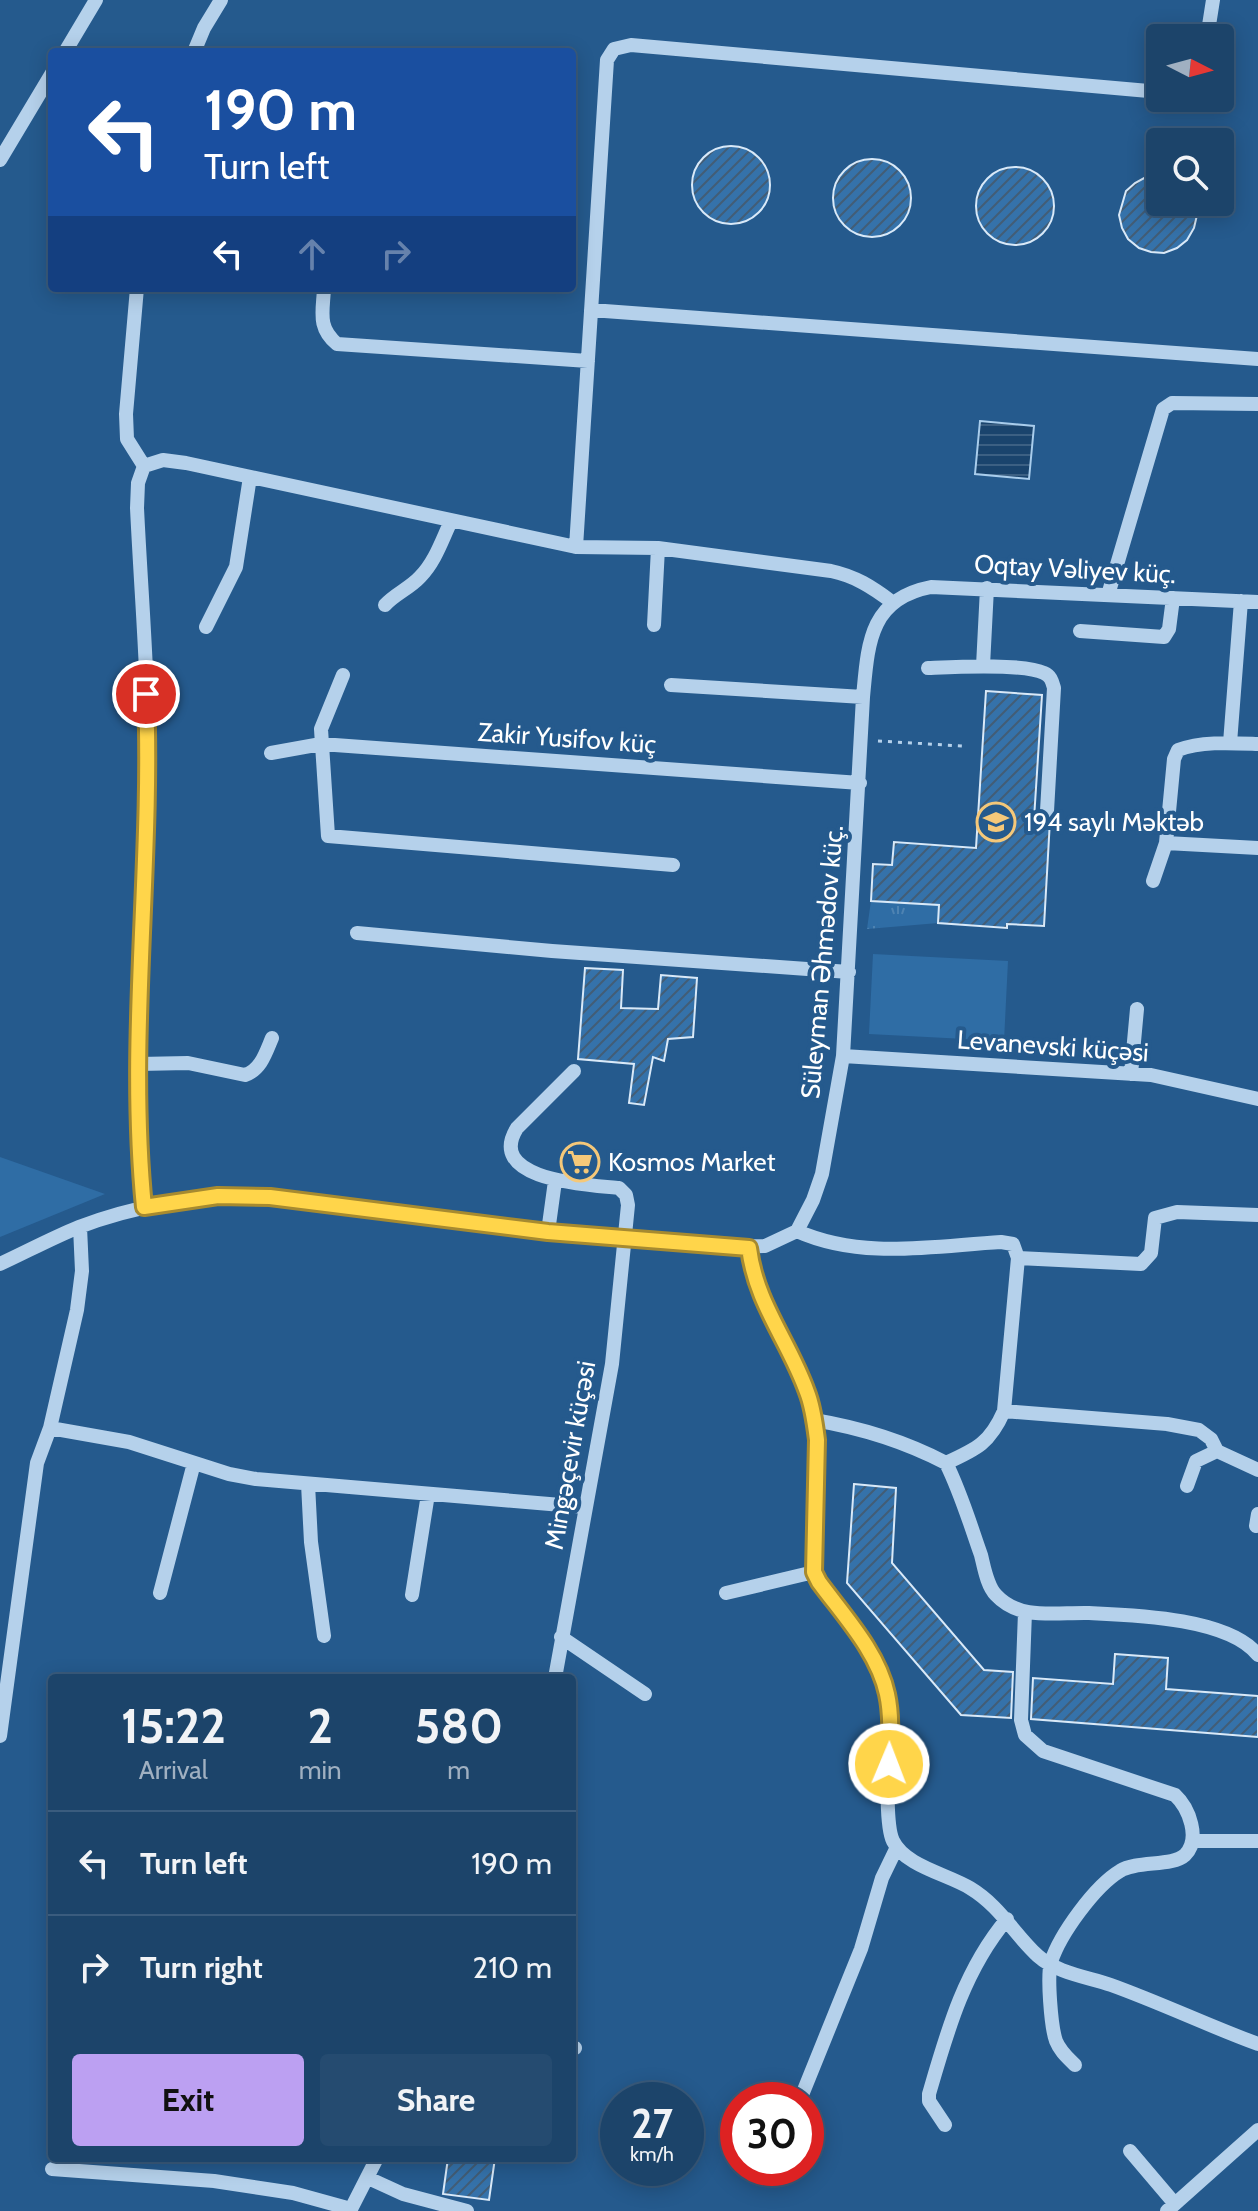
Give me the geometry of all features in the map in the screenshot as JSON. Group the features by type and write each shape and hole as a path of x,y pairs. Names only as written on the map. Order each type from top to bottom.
{"street":[{"path":"67,48 96,0"},
{"path":"196,48 221,0"},
{"path":"1209,24 1213,0"},
{"path":"576,547 607,60 614,49 631,45 1146,91"},
{"path":"0,160 48,80"},
{"path":"137,292 126,414 127,439 144,466"},
{"path":"324,292 322,322 327,335 337,344 588,361"},
{"path":"591,310 1258,359"},
{"path":"1108,595 1163,409 1172,403 1258,404"},
{"path":"144,466 163,460 576,547 658,548 848,575 870,585 892,602"},
{"path":"144,466 138,483 137,508 149,756 139,1064 140,1166 144,1207"},
{"path":"206,627 236,567 250,477"},
{"path":"385,605 419,579 433,560 451,521"},
{"path":"654,625 658,548"},
{"name":"Oqtay Vəliyev küç.","path":"892,602 912,591 931,587 1258,602"},
{"path":"983,666 987,588"},
{"path":"1080,631 1164,637 1169,629 1173,598"},
{"path":"1230,743 1241,601"},
{"name":"Süleyman Əhmədov küç.","path":"797,1231 822,1174 843,1056 867,652 881,614 892,602"},
{"path":"928,668 983,666 1041,671 1050,677 1054,688 1047,811"},
{"path":"343,675 321,729 328,836 673,865"},
{"path":"671,685 863,697"},
{"path":"1153,881 1166,843 1174,759 1178,750 1230,743 1258,744"},
{"name":"Zakir Yusifov küç","path":"271,753 321,744 860,783"},
{"path":"1166,843 1258,848"},
{"path":"357,933 552,951 849,972"},
{"path":"1131,1074 1137,1009"},
{"path":"139,1064 188,1063 245,1075 259,1064 272,1038"},
{"name":"Levanevski küçəsi","path":"843,1056 1151,1075 1258,1099"},
{"path":"548,1232 555,1181 522,1166 513,1152 511,1137 574,1071"},
{"name":"Mingəçevir küçəsi","path":"555,1181 619,1188 626,1195 628,1205 612,1364 556,1674"},
{"path":"0,1264 80,1227 144,1207 218,1196 270,1197 625,1240 749,1248 782,1240 797,1231 838,1246 867,1250 1001,1242 1013,1244 1018,1258 1004,1411 996,1430 985,1443 946,1463"},
{"path":"1018,1258 1141,1264 1151,1253 1155,1218 1177,1212 1258,1215"},
{"path":"0,1736 37,1463 50,1428 77,1310 82,1271 80,1227"},
{"path":"749,1248 752,1274 807,1391 814,1420 817,1440 814,1572 859,1635 887,1692 890,1832 897,1847 906,1855 970,1888 1007,1919 1039,1957 1051,1964 1112,1985 1258,2044"},
{"path":"1004,1411 1167,1424 1199,1430 1211,1439 1217,1451 1258,1470"},
{"path":"814,1420 911,1444 946,1463 959,1490 993,1593 1008,1606 1025,1612 1172,1620 1226,1631 1250,1645 1258,1655"},
{"path":"50,1428 129,1442 229,1474 308,1484 585,1507"},
{"path":"1187,1486 1196,1461 1217,1451"},
{"path":"160,1593 194,1463"},
{"path":"308,1484 311,1542 324,1636"},
{"path":"412,1595 428,1494"},
{"path":"726,1593 814,1572"},
{"path":"1025,1612 1021,1720 1025,1735 1043,1751 1175,1795 1185,1804 1191,1822 1192,1841 1186,1854 1176,1860 1122,1869 1095,1890 1062,1939 1051,1964 1055,2038 1060,2050 1075,2065"},
{"path":"561,1637 645,1694"},
{"path":"1192,1841 1258,1841"},
{"path":"807,2082 861,1949 882,1878 897,1847"},
{"path":"945,2125 929,2101 929,2094 954,2009 980,1956 1007,1919"},
{"path":"1130,2151 1171,2207 1256,2137"},
{"path":"52,2169 214,2181 293,2193 350,2210 375,2162"},
{"path":"368,2178 403,2194 467,2211"}],"path":[{"path":"862,740 962,746"}],"green space":[{"path":"871,901 939,905 938,923 867,929"},
{"path":"873,954 1008,961 1004,1041 869,1034"},
{"path":"0,1157 105,1194 0,1237"}],"shaded area":[{"path":"980,421 1034,426 1029,479 975,474"}],"building":[{"path":"731,146 746,149 758,158 767,170 770,185 767,200 758,212 746,221 731,224 716,221 704,212 695,200 692,185 695,170 704,158 716,149"},
{"path":"872,159 887,162 899,171 908,183 911,198 908,213 899,225 887,234 872,237 857,234 845,225 836,213 833,198 836,183 845,171 857,162"},
{"path":"1015,167 1030,170 1042,179 1051,191 1054,206 1051,221 1042,233 1030,242 1015,245 1000,242 988,233 979,221 976,206 979,191 988,179 1000,170"},
{"path":"1146,177 1146,216 1197,216 1187,240 1177,248 1164,253 1151,252 1139,248 1128,239 1119,215 1126,191"},
{"path":"986,691 1042,695 1034,819 1050,820 1044,926 1007,924 1007,928 938,923 939,905 871,901 873,864 892,865 894,842 976,848"},
{"path":"585,968 623,970 621,1008 658,1009 661,975 697,978 693,1037 668,1039 664,1061 653,1057 644,1105 629,1103 634,1064 578,1059"},
{"path":"854,1484 896,1488 892,1563 984,1670 1013,1672 1011,1718 961,1715 847,1583"},
{"path":"1115,1654 1168,1658 1166,1689 1258,1696 1258,1737 1031,1719 1033,1678 1113,1684"},
{"path":"447,2162 494,2162 489,2200 443,2194"}],"place":[{"name":"194 saylı Məktəb","path":"996,822"},
{"name":"Kosmos Market","path":"580,1162"}],"route":[{"path":"146,694 149,756 139,1064 140,1166 144,1207 218,1196 270,1197 548,1232 749,1248 752,1274 807,1391 814,1420 817,1440 814,1572 859,1635 887,1692 889,1764"}]}
